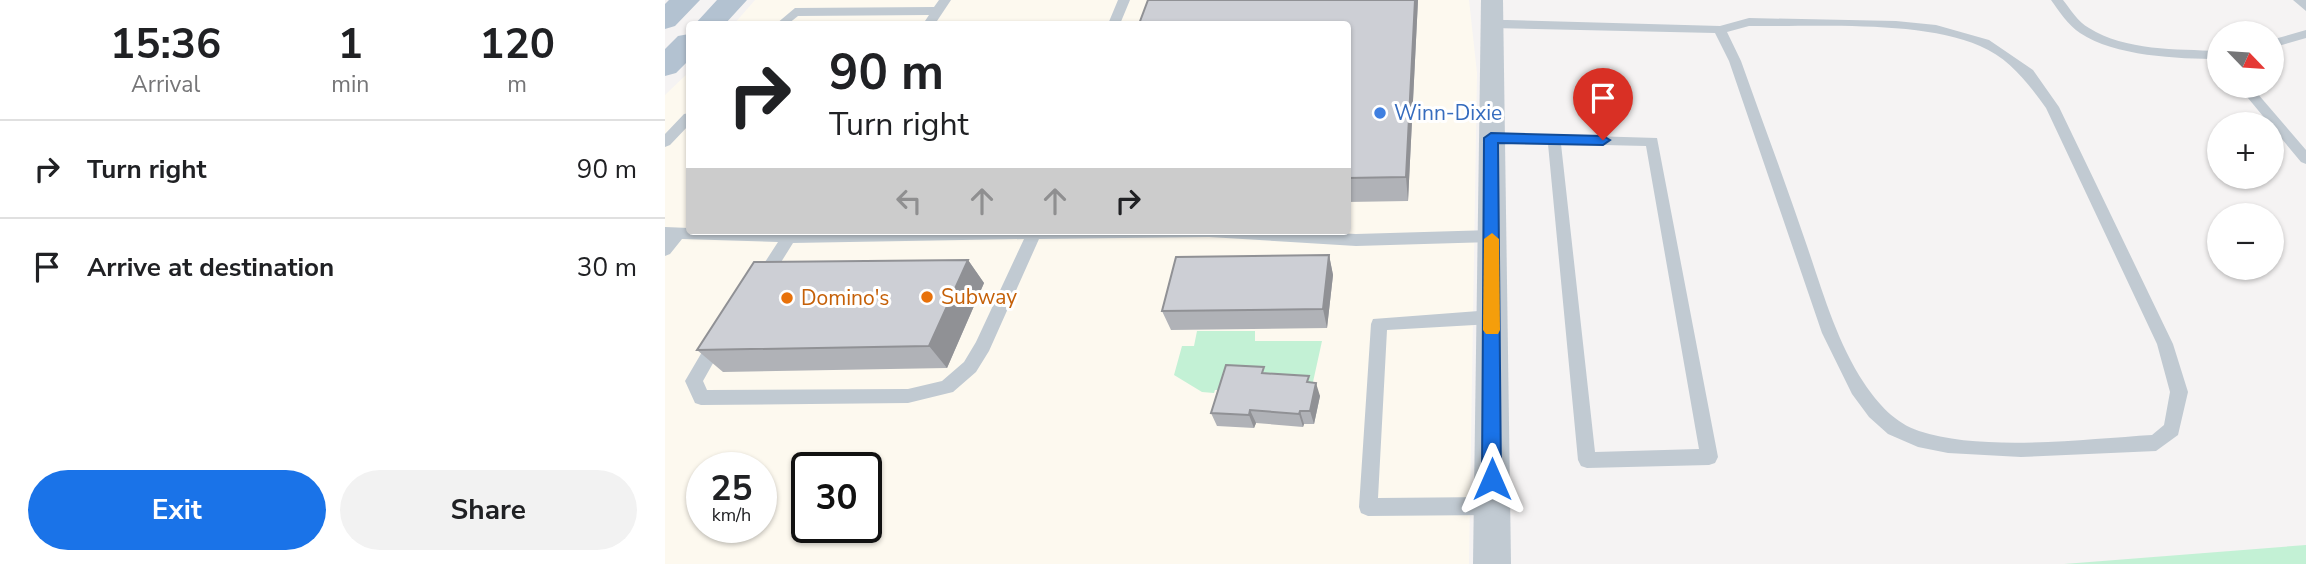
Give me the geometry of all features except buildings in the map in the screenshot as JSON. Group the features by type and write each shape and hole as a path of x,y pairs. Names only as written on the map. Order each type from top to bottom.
{"main road":[{"path":"712,21 733,0"},
{"path":"665,66 686,46"}],"street":[{"path":"1492,12 1492,564"}],"lane":[{"path":"1115,21 1124,0"},
{"path":"2057,0 2085,32 2103,39 2207,54"},
{"path":"2299,0 2306,7"},
{"path":"785,21 795,12 941,5"},
{"path":"931,21 941,5"},
{"path":"1492,12 1542,22 1610,28 1696,27 1720,30 1749,22 1895,25 1936,29 1985,43 2028,74 2052,107 2165,344 2179,392 2172,429 2156,443 1983,449 1926,440 1894,428 1870,403 1832,340 1735,61 1720,30"},
{"path":"2284,40 2306,34"},
{"path":"2254,98 2306,159"},
{"path":"665,142 686,120"},
{"path":"1491,138 1554,139 1652,141 1709,457 1587,460 1554,139"},
{"path":"665,250 672,233"},
{"path":"730,235 887,235"},
{"path":"729,326 694,381 701,398 908,396 947,387 970,367 983,346 1034,235"},
{"path":"1274,235 1356,240 1492,236"},
{"path":"750,296 789,237"},
{"path":"1492,317 1379,324 1368,507 1492,506"}],"shaded area":[{"path":"755,0 1469,0 1477,73 1469,564 665,564 665,95 686,75 686,235 1351,235 1351,21 737,21"}],"green space":[{"path":"1197,331 1255,331 1255,341 1322,341 1313,382 1283,381 1275,373 1227,371 1222,390 1215,390 1214,393 1202,392 1174,375 1182,346 1194,346"},
{"path":"2306,545 2306,564 2064,564"}],"slow traffic":[{"path":"1492,239 1492,330"}],"place":[{"name":"Winn-Dixie","path":"1380,113"},
{"name":"Subway","path":"927,297"},
{"name":"Domino's","path":"787,298"}],"route":[{"path":"1492,479 1491,138 1603,140"}]}
